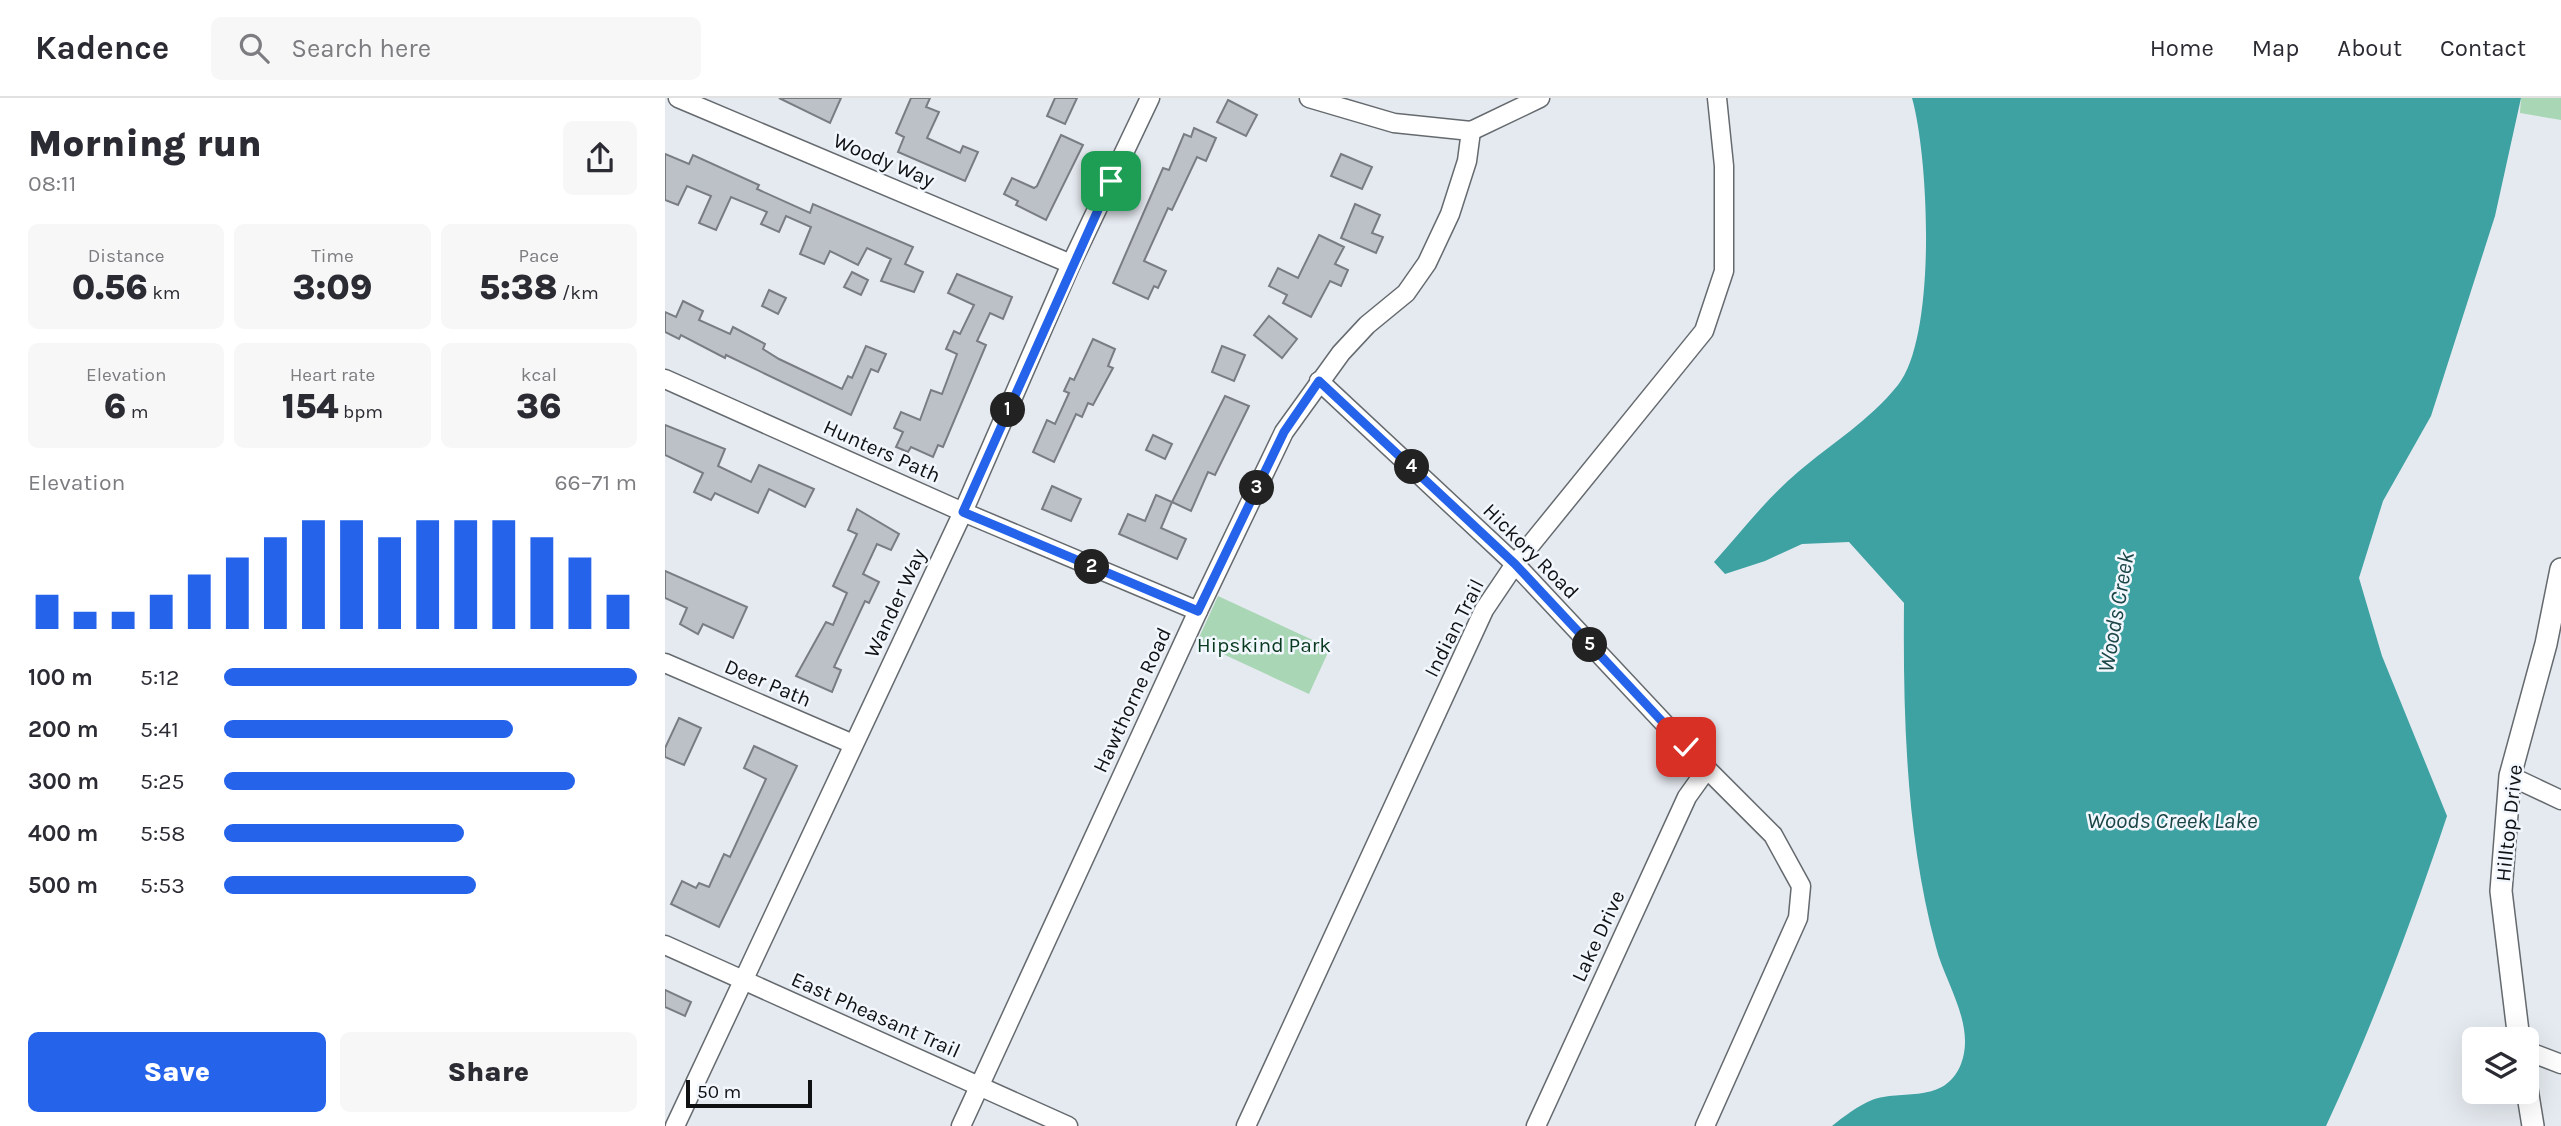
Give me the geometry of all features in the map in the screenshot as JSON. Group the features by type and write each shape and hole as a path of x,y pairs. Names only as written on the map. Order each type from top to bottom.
{"street":[{"name":"Woody Way","path":"678,98 1071,264"},
{"name":"Wander Way","path":"675,1126 963,512 1071,264 1150,98"},
{"path":"1309,98 1394,123 1471,131 1540,98"},
{"name":"Indian Trail","path":"1247,1126 1484,610 1515,564 1704,331 1724,271 1724,166 1717,98"},
{"name":"Hawthorne Road","path":"961,1126 1198,611 1284,432 1319,381 1367,325 1406,293 1427,263 1450,214 1467,161 1471,131"},
{"name":"Hunters Path","path":"665,379 963,512 1198,611"},
{"name":"Hickory Road","path":"1319,381 1515,564 1707,769 1773,835 1801,886 1798,918 1705,1126"},
{"name":"Hilltop Drive","path":"2517,1027 2501,891 2510,776 2546,645 2561,569"},
{"name":"Deer Path","path":"665,663 853,744"},
{"name":"Lake Drive","path":"1536,1126 1687,797 1707,769"},
{"path":"2510,776 2561,800"},
{"name":"East Pheasant Trail","path":"665,945 1068,1126"},
{"path":"2539,1056 2561,1064"},
{"path":"2529,1104 2533,1126"}],"green space":[{"path":"2521,98 2561,98 2561,120 2520,113"},
{"name":"Hipskind Park","path":"1218,596 1330,648 1309,694 1197,642"}],"water":[{"name":"Woods Creek Lake","path":"1912,98 2521,98 2495,216 2431,416 2383,501 2359,578 2382,656 2447,816 2391,972 2326,1126 1832,1126 1872,1100 1933,1091 1944,1085 1954,1077 1965,1049 1962,1019 1940,961 1926,905 1912,819 1904,689 1904,603 1849,542 1802,544 1765,561 1725,574 1714,562 1787,482 1863,421 1887,398 1898,385 1910,361 1919,328 1926,246 1922,161"}],"building":[{"path":"779,98 841,98 830,123"},
{"path":"911,98 930,98 926,107 939,112 927,138 960,153 963,146 978,152 965,181 898,152 904,137 896,133"},
{"path":"1055,98 1077,98 1065,124 1047,116"},
{"path":"1228,100 1257,115 1246,136 1217,122"},
{"path":"1194,128 1216,138 1206,161 1197,157 1172,210 1168,208 1144,261 1166,271 1158,288 1154,286 1148,299 1113,283 1163,168 1169,170 1184,134 1191,137"},
{"path":"1061,135 1083,145 1046,220 1016,205 1018,201 1004,194 1012,178 1034,188 1037,186"},
{"path":"665,154 689,164 693,155 759,185 757,189 810,213 813,204 913,247 905,264 923,272 914,292 881,281 891,259 867,248 858,265 830,251 824,264 800,254 811,227 786,216 779,232 761,224 767,212 731,197 716,230 699,223 711,196 687,186 678,205 665,200"},
{"path":"1341,154 1372,167 1362,189 1331,176"},
{"path":"1355,204 1380,215 1372,233 1383,237 1376,253 1341,238"},
{"path":"1319,235 1344,247 1335,264 1348,270 1341,286 1330,281 1311,317 1283,303 1287,295 1269,286 1278,268 1298,278"},
{"path":"852,272 868,280 861,295 844,287"},
{"path":"957,274 1012,297 1003,319 990,313 977,341 986,345 943,447 938,445 933,457 911,447 908,452 896,447 903,432 894,428 901,412 920,420 931,390 942,394 957,354 946,349 954,331 960,334 974,305 948,293"},
{"path":"769,290 786,298 778,314 762,306"},
{"path":"683,301 703,311 699,320 730,334 733,327 765,344 763,349 779,359 842,389 848,376 852,378 866,346 886,354 878,372 871,369 851,415 726,355 725,358 681,335 679,339 665,332 665,312 676,317"},
{"path":"1269,316 1297,339 1282,358 1254,335"},
{"path":"1093,339 1115,349 1108,366 1113,368 1093,405 1088,403 1082,417 1076,414 1054,462 1033,452 1047,420 1055,424 1069,393 1064,391 1070,378 1074,380"},
{"path":"1222,346 1245,355 1234,381 1212,372"},
{"path":"1225,396 1249,406 1215,475 1208,472 1191,511 1172,502"},
{"path":"665,425 725,449 718,466 751,482 759,465 814,489 805,507 769,489 758,513 715,493 711,500 694,492 703,473 665,455"},
{"path":"1153,435 1172,444 1165,459 1146,450"},
{"path":"1052,486 1081,499 1071,521 1042,509"},
{"path":"1156,495 1172,502 1161,528 1186,539 1177,559 1119,534 1128,514 1145,521"},
{"path":"857,509 899,534 891,550 877,544 863,574 879,582 869,603 865,601 834,667 841,670 832,692 796,676 826,622 833,625 847,593 833,586 857,534 848,530"},
{"path":"665,571 747,607 733,638 703,624 698,634 680,624 687,608 665,598"},
{"path":"679,718 701,728 684,765 665,757 665,748"},
{"path":"754,746 797,766 719,927 671,904 682,881 696,888 699,883 709,887 724,854 730,857 766,779 744,768"},
{"path":"665,990 691,1002 685,1016 665,1007"}],"route":[{"path":"1111,181 1071,264 963,512 1198,611 1284,432 1319,381 1515,564 1686,747"}],"water label":[{"name":"Woods Creek","path":"2116,612"}]}
